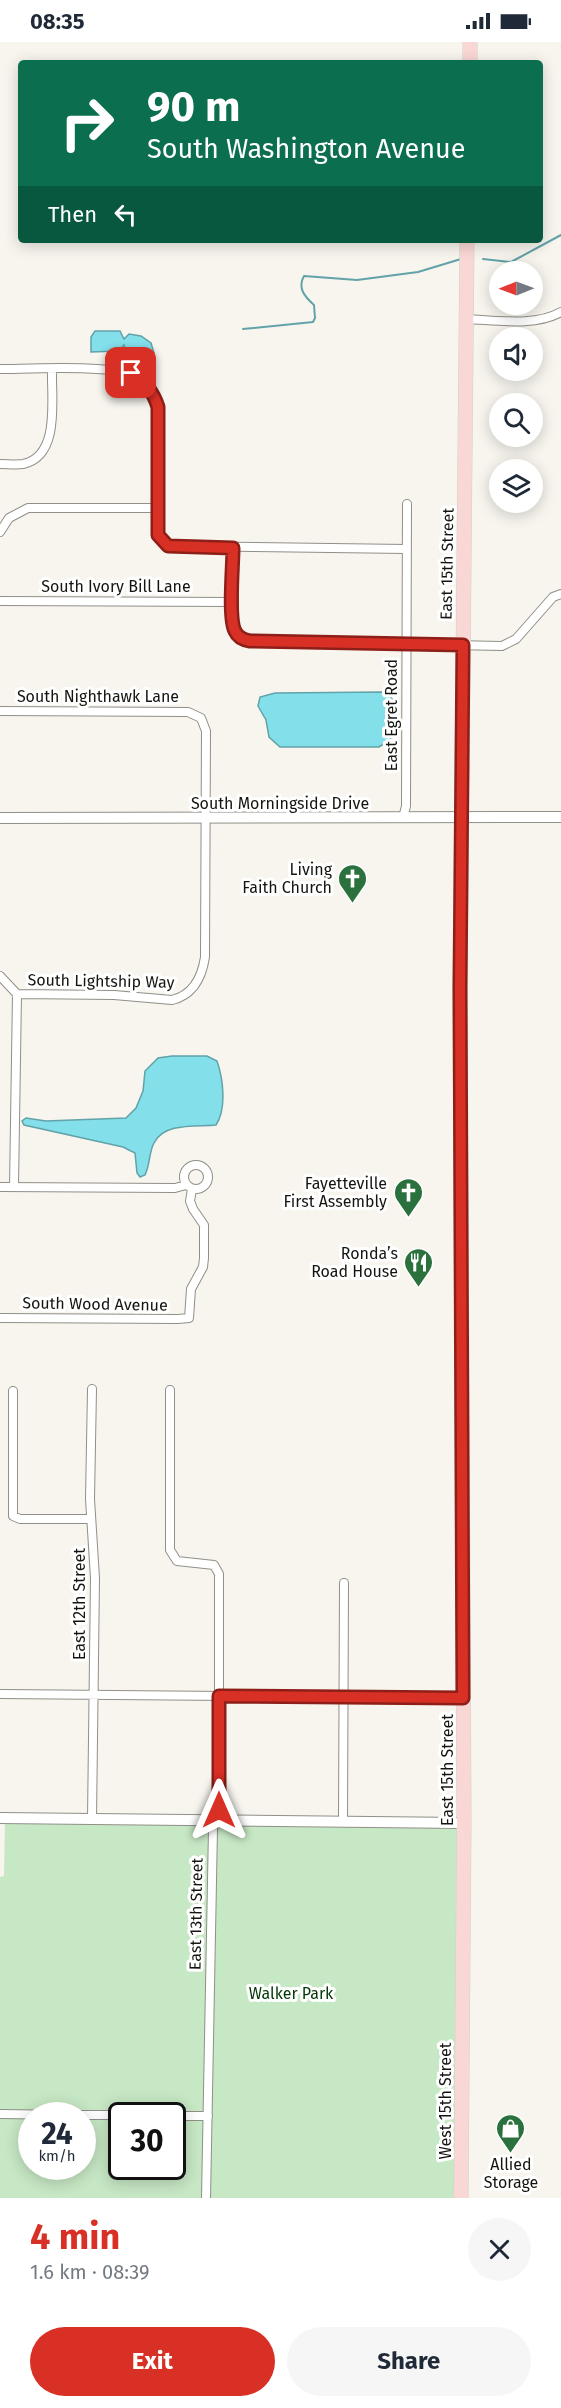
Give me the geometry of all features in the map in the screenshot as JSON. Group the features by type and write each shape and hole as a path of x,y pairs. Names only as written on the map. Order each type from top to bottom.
{"main road":[{"path":"470,42 470,60"},
{"name":"East 15th Street","path":"462,2005 464,1823 461,818 467,243"},
{"name":"West 15th Street","path":"461,2198 462,2005"}],"street":[{"path":"466,320 536,320 550,318 561,312"},
{"path":"0,369 122,370 138,377 151,390 158,407 159,417 158,535 168,546 407,549"},
{"path":"0,464 29,462 40,455 48,444 51,430 52,369"},
{"name":"East Egret Road","path":"403,818 406,806 407,504"},
{"path":"0,532 5,522 13,514 28,508 158,508"},
{"path":"233,548 234,630 243,640 501,646 516,639 553,597 561,594"},
{"name":"South Ivory Bill Lane","path":"0,601 233,602"},
{"name":"South Nighthawk Lane","path":"0,711 195,714 205,723 206,731 206,819"},
{"name":"South Morningside Drive","path":"0,818 561,817"},
{"name":"South Lightship Way","path":"17,994 114,995 172,1000 189,993 204,967 206,819"},
{"path":"0,976 17,994 14,1187 0,1187"},
{"name":"South Wood Avenue","path":"0,1318 189,1318 191,1289 203,1267 204,1258 204,1225 193,1209 189,1187 14,1187"},
{"name":"East 12th Street","path":"92,1389 91,1519 95,1578 92,1820"},
{"name":"East 13th Street","path":"170,1390 170,1550 177,1561 214,1565 219,1574 219,1810 213,1828 206,2198"},
{"path":"13,1391 14,1516 20,1519 91,1519"},
{"path":"343,1821 345,1583"},
{"path":"0,1694 463,1698"},
{"path":"0,1818 464,1823"},
{"path":"0,2114 18,2114"},
{"path":"186,2116 208,2116"}],"green space":[{"name":"Walker Park","path":"5,1818 464,1823 461,2198 0,2198 0,1877 4,1876"}],"water":[{"path":"95,331 120,331 124,339 129,334 141,336 151,343 154,353 149,359 143,359 127,352 124,345 119,351 91,352 91,337"},
{"path":"384,692 390,695 393,701 393,731 390,740 379,747 280,747 269,737 266,720 258,706 260,697 275,693"},
{"path":"207,1056 217,1061 222,1085 222,1111 216,1125 182,1127 159,1136 152,1147 145,1175 140,1177 137,1173 135,1153 123,1147 24,1125 22,1121 26,1118 46,1121 126,1118 136,1108 143,1091 145,1071 158,1058"}],"waterway":[{"path":"483,259 511,262 561,235"},
{"path":"243,329 313,322 314,305 305,295 301,284 304,276 357,280 418,272 461,259"}],"place":[{"name":"Living Faith Church","path":"353,904"},
{"name":"Fayetteville First Assembly","path":"408,1218"},
{"name":"Ronda’s Road House","path":"419,1288"},
{"name":"Allied Storage","path":"511,2154"}],"route":[{"path":"131,373 145,382 158,407 158,535 162,542 177,548 233,548 232,622 238,636 250,641 463,645 460,988 463,1698 219,1696 219,1810"}]}
